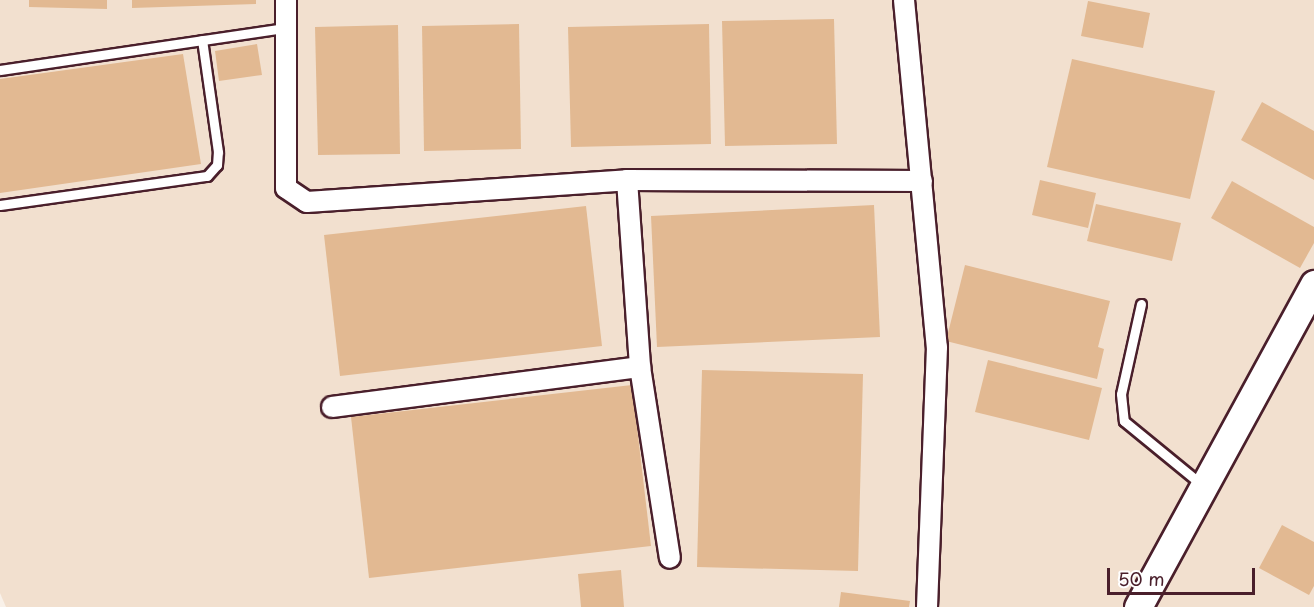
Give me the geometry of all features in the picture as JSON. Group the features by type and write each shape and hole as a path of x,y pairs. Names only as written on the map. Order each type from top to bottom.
{"main road":[{"path":"1138,607 1314,284"}],"street":[{"path":"286,0 286,188 308,202 627,180 922,182"},
{"path":"904,0 937,347 927,607"},
{"path":"627,180 640,367 670,558"},
{"path":"332,407 640,367"}],"lane":[{"path":"0,70 286,28"},
{"path":"0,205 207,176 217,165 218,152 202,40"},
{"path":"1141,304 1121,394 1124,421 1204,486"}],"shaded area":[{"path":"0,0 1314,0 1314,607 6,607 0,593"}],"building":[{"path":"29,0 107,0 107,9 29,7"},
{"path":"132,0 256,0 256,4 132,8"},
{"path":"1088,1 1150,13 1143,48 1081,36"},
{"path":"834,19 837,144 725,146 722,21"},
{"path":"519,24 521,149 424,151 422,26"},
{"path":"709,24 711,144 571,147 568,27"},
{"path":"398,25 400,154 318,155 315,27"},
{"path":"257,44 262,75 219,81 215,51"},
{"path":"183,54 201,164 0,193 0,79"},
{"path":"1072,59 1215,91 1190,199 1047,167"},
{"path":"1262,102 1314,131 1314,180 1241,140"},
{"path":"1040,180 1096,193 1088,228 1032,215"},
{"path":"1232,181 1314,227 1314,243 1300,268 1211,218"},
{"path":"1096,204 1181,223 1172,261 1087,241"},
{"path":"874,205 880,337 657,347 651,216"},
{"path":"586,206 602,346 340,376 324,235"},
{"path":"965,265 1110,301 1098,347 1104,349 1097,379 946,341"},
{"path":"988,360 1102,388 1089,440 975,412"},
{"path":"702,370 863,374 858,571 697,567"},
{"path":"632,385 651,546 369,578 351,417"},
{"path":"1282,525 1314,542 1314,586 1309,595 1259,568"},
{"path":"621,570 624,607 581,607 578,574"},
{"path":"841,592 910,601 909,607 839,607"}]}
